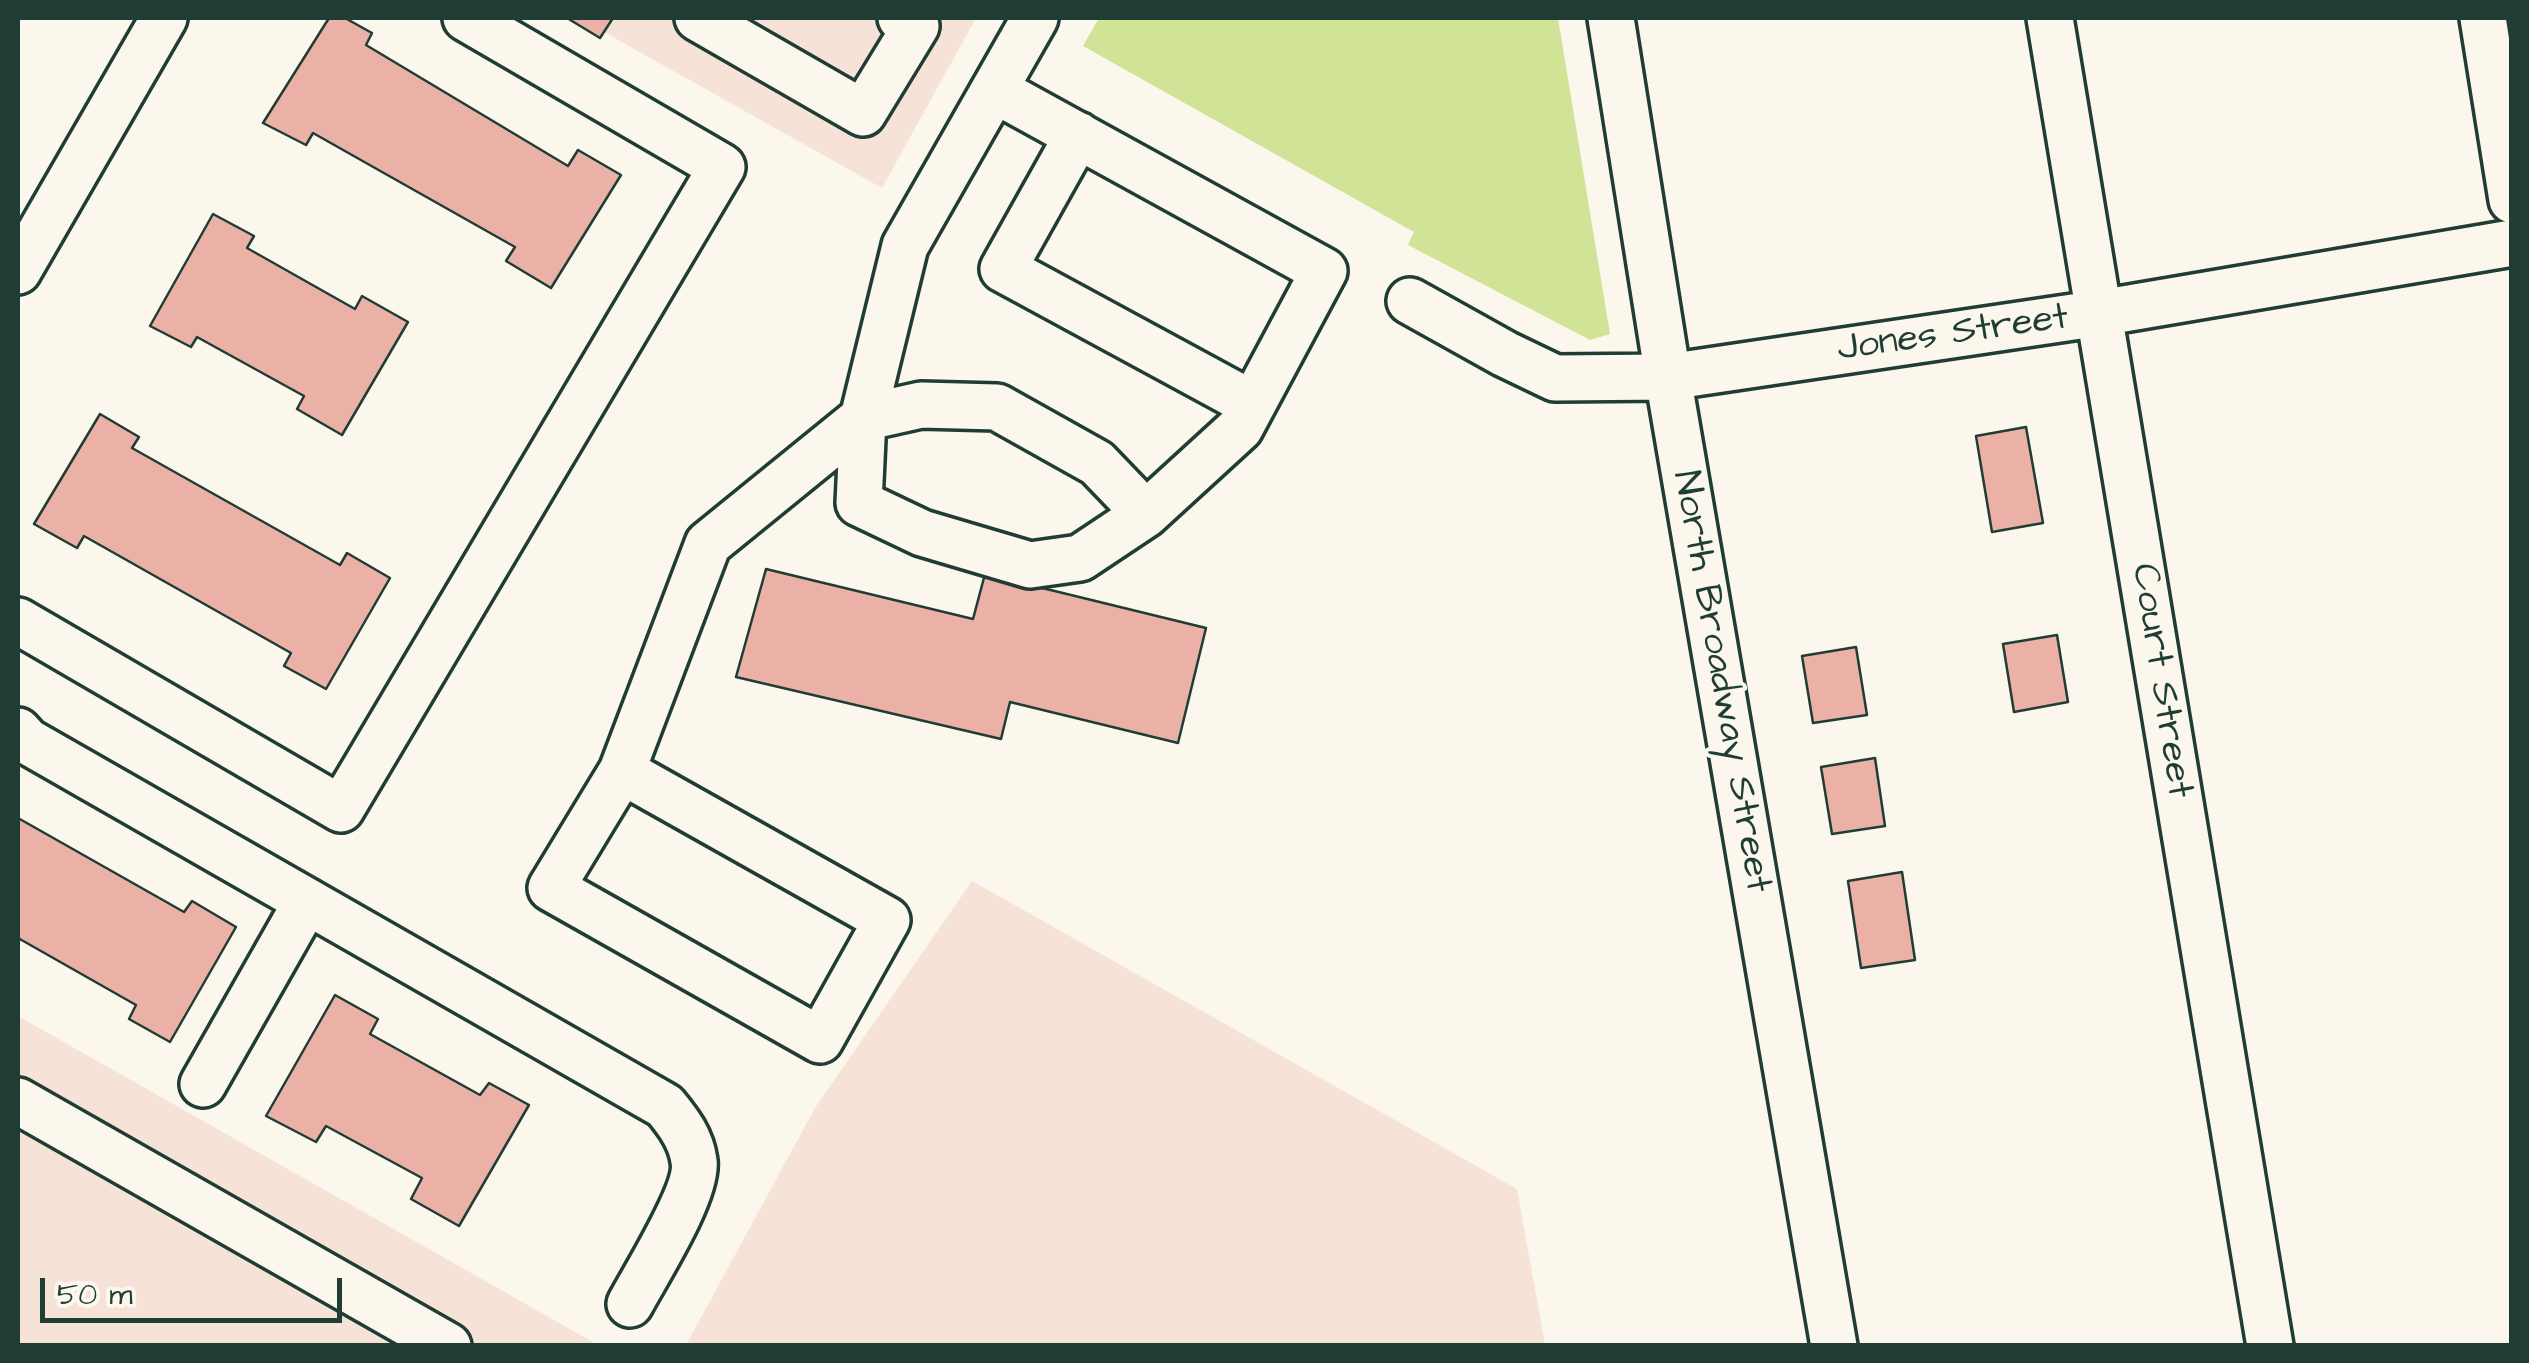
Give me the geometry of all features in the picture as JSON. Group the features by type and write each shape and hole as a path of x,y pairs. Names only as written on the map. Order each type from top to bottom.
{"street":[{"path":"18,271 164,18"},
{"path":"18,621 341,809 722,167 466,18"},
{"path":"698,18 863,113 916,26 900,18"},
{"path":"995,90 1324,271 1240,428 1146,514 1080,558 1030,565 922,534 860,503 863,418 905,246 1035,18"},
{"name":"North Broadway Street","path":"1612,18 1668,377 1834,1346"},
{"name":"Court Street","path":"2050,18 2270,1346"},
{"path":"2482,18 2512,200"},
{"path":"1078,134 1003,269 1252,404"},
{"name":"Jones Street","path":"1410,300 1555,378 1668,377 2100,313 2512,243"},
{"path":"622,771 887,920 820,1040 550,888 622,771 708,544 863,418 920,405 996,407 1096,463 1146,514"},
{"path":"18,732 665,1106 685,1131 696,1164 690,1192 630,1304"},
{"path":"203,1084 307,901"},
{"path":"18,1101 448,1346"}],"shaded area":[{"path":"579,18 976,18 882,188"},
{"path":"972,881 1517,1189 1545,1345 686,1345 815,1108"},
{"path":"18,1016 598,1345 18,1345"}],"green space":[{"path":"1099,18 1558,18 1610,334 1590,340 1408,245 1414,232 1083,46"}],"building":[{"path":"329,18 345,18 372,33 366,45 568,166 578,150 621,175 551,288 506,261 515,247 313,133 306,145 263,123"},
{"path":"567,18 613,18 600,38"},
{"path":"213,214 254,236 247,248 355,309 362,296 408,322 342,435 297,409 304,396 197,337 191,347 150,326"},
{"path":"100,414 139,437 132,448 340,565 347,553 390,578 326,689 284,666 291,653 84,536 77,548 34,524"},
{"path":"2026,427 2043,523 1992,532 1976,436"},
{"path":"766,569 973,619 985,574 1206,628 1178,743 1010,702 1001,739 736,677"},
{"path":"2057,635 2068,702 2014,712 2003,644"},
{"path":"1856,647 1867,715 1813,723 1802,656"},
{"path":"1875,758 1885,826 1832,834 1821,767"},
{"path":"18,818 184,912 192,901 236,927 170,1042 129,1019 136,1005 18,938"},
{"path":"1902,872 1915,960 1861,968 1848,881"},
{"path":"335,995 378,1019 370,1034 480,1095 489,1083 529,1105 459,1226 411,1199 422,1178 326,1126 316,1142 266,1116"}]}
